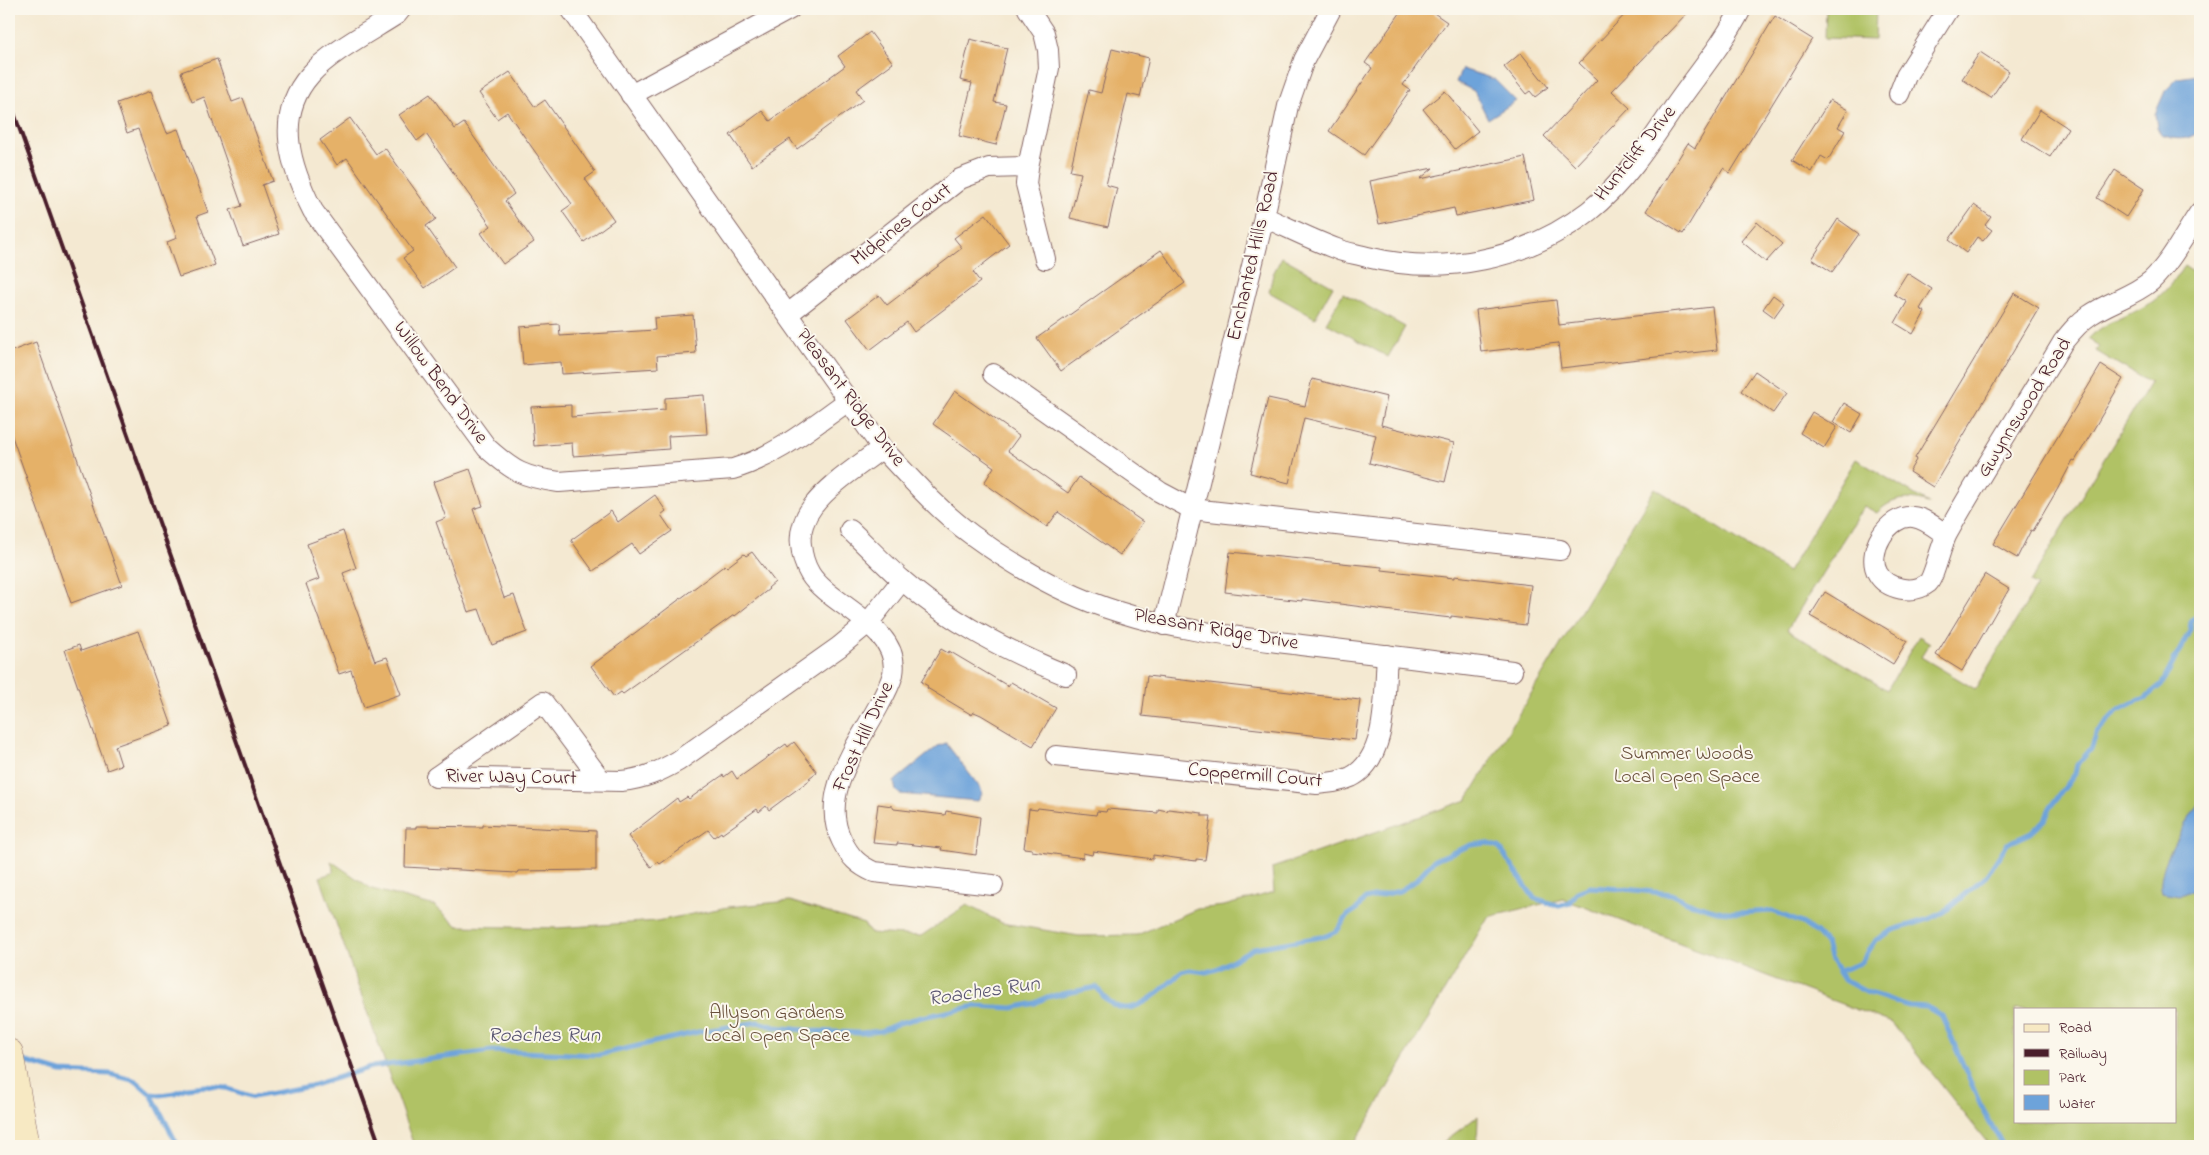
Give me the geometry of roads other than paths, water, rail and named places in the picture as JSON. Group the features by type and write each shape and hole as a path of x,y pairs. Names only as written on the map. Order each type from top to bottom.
{"main road":[{"path":"9,1053 26,1146"}],"street":[{"name":"Willow Bend Drive","path":"401,9 397,14 327,60 309,75 297,95 290,117 288,136 291,162 313,210 487,448 509,468 531,478 559,482 733,469 756,462 776,452 848,401"},
{"name":"Pleasant Ridge Drive","path":"571,9 882,448 928,498 971,534 1007,559 1075,594 1117,612 1164,625 1216,634 1512,671"},
{"path":"631,95 790,9"},
{"path":"1028,9 1044,33 1048,50 1049,68 1026,184 1045,259"},
{"name":"Enchanted Hills Road","path":"1164,625 1264,217 1288,106 1304,60 1331,9"},
{"name":"Huntcliff Drive","path":"1264,217 1338,250 1384,261 1424,265 1461,264 1493,259 1524,248 1555,233 1590,210 1622,178 1647,148 1741,9"},
{"path":"1899,94 1906,76 1948,9"},
{"name":"Midpines Court","path":"788,314 960,179 989,168 1028,167"},
{"name":"Gwynnswood Road","path":"1946,535 2063,342 2076,326 2090,315 2134,292 2150,281 2164,266 2200,212"},
{"path":"993,374 1160,492 1192,509 1560,550"},
{"name":"Frost Hill Drive","path":"882,448 825,493 812,507 803,524 800,540 802,559 810,575 868,623 882,638 893,661 893,674 886,692 840,778 835,798 835,818 838,835 848,853 859,865 874,872 993,885"},
{"path":"850,530 902,580 939,609 982,636 1026,659 1066,676"},
{"name":"River Way Court","path":"601,780 543,702 436,777 621,781 640,780 678,761 811,668 868,623 902,580"},
{"name":"Coppermill Court","path":"1056,756 1317,784 1337,782 1353,776 1366,765 1376,750 1380,733 1387,655"}],"water":[{"path":"1462,69 1494,79 1516,101 1488,119 1474,91 1456,82"},
{"path":"2200,76 2200,131 2191,137 2182,139 2161,135 2157,127 2155,114 2165,91 2178,78"},
{"path":"946,743 981,789 982,794 978,801 900,794 896,791 894,782 897,779 938,746"},
{"path":"2200,801 2200,886 2179,896 2162,893 2161,883 2167,859 2180,833"}],"waterway":[{"path":"1839,971 1861,963 1876,940 1893,930 1929,919 1944,912 1986,876 2007,844 2031,833 2045,820 2051,806 2075,774 2077,765 2091,749 2097,732 2117,711 2145,698 2162,684 2190,630 2191,622 2200,614"},
{"name":"Roaches Run","path":"151,1094 175,1093 186,1088 206,1086 226,1088 253,1097 311,1086 371,1067 492,1051 599,1055 698,1032 758,1022 775,1027 813,1031 860,1033 881,1031 899,1023 922,1017 976,1006 1013,1008 1035,1003 1047,997 1097,987 1107,1000 1118,1007 1128,1008 1140,1005 1151,998 1182,972 1190,970 1206,972 1217,969 1254,948 1326,936 1337,931 1348,915 1356,910 1365,899 1399,891 1414,882 1434,860 1471,845 1487,843 1499,847 1534,898 1559,906 1570,903 1577,892 1590,887 1625,889 1672,894 1687,902 1717,911 1738,913 1772,911 1802,923 1816,933 1826,944 1830,958 1844,980 1866,992 1909,1006 1927,1007 1942,1016 1980,1104 2003,1146"},
{"path":"20,1060 61,1072 110,1074 136,1081 151,1094 178,1146"}],"railway":[{"path":"9,99 380,1146"}],"park label":[{"name":"Summer Woods Local Open Space","path":"1687,766"},
{"name":"Allyson Gardens Local Open Space","path":"777,1024"}]}
